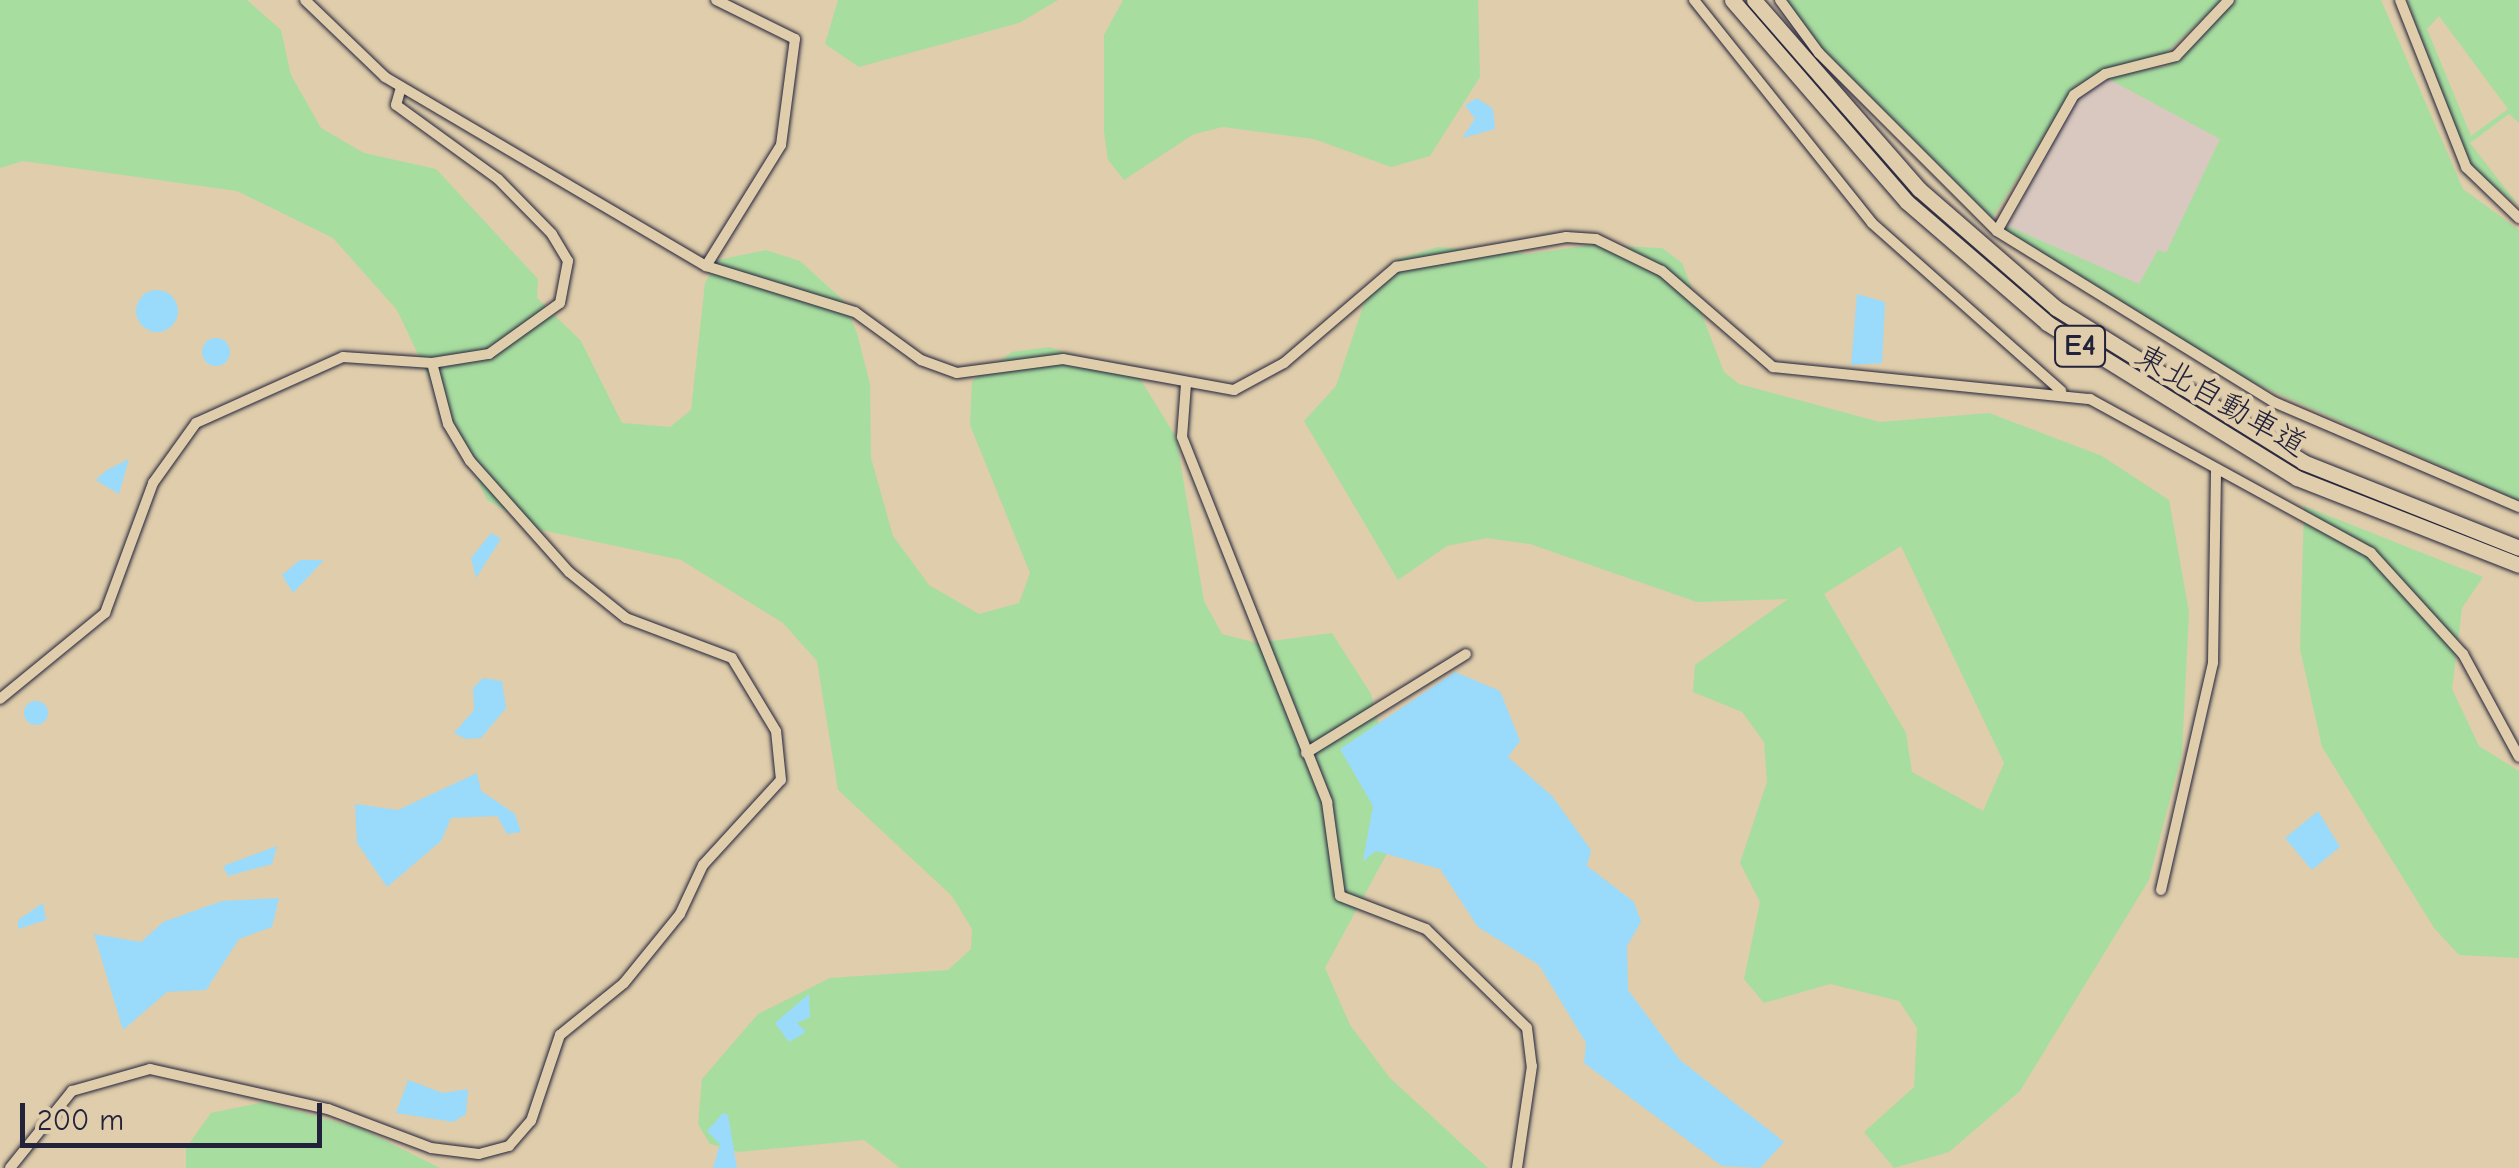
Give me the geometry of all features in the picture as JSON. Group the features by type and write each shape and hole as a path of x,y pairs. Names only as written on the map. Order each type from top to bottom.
{"highway":[{"name":"東北自動車道","path":"1732,0 1907,202 2047,323 2298,478 2519,566"},
{"name":"東北自動車道","path":"1754,0 1919,189 2071,319 2303,462 2519,548"}],"street":[{"path":"305,0 349,50 401,87 706,266 855,312 922,360 958,373 1063,359 1234,390 1259,381 1396,267 1566,237 1596,239 1662,271 1773,367 1890,385 2061,392"},
{"path":"706,266 782,145 795,39 716,0"},
{"path":"1694,0 1872,223 2061,392 2372,554 2463,654 2519,757"},
{"path":"1780,0 1819,52 1997,231 2258,393 2519,506"},
{"path":"1997,231 2074,95 2105,74 2176,56 2229,0"},
{"path":"2400,0 2466,167 2519,218"},
{"path":"0,699 105,613 158,474 196,423 343,357 432,363 489,354 530,332 565,293 568,261 498,179 396,105 401,87"},
{"path":"10,1168 72,1091 150,1069 328,1109 431,1148 479,1154 509,1146 531,1122 560,1035 624,983 680,914 703,864 781,780 776,731 732,658 626,618 569,572 470,461 432,363"},
{"path":"1186,384 1182,437 1334,827 1340,896 1426,929 1526,1028 1532,1066 1517,1168"},
{"path":"2161,890 2213,663 2216,470"},
{"path":"1306,752 1466,654"}],"shaded area":[{"path":"2105,77 2220,139 2166,254 2158,250 2139,284 2008,226 2077,98"}],"green space":[{"path":"0,0 247,0 281,30 291,75 321,128 364,153 436,169 538,279 537,298 581,341 622,423 670,427 691,410 705,283 718,260 766,250 800,261 843,300 857,333 870,384 871,458 893,536 929,585 979,614 1019,603 1030,573 970,425 972,381 1012,352 1049,347 1139,377 1176,437 1204,601 1222,634 1257,643 1332,633 1371,694 1404,822 1325,968 1350,1025 1390,1078 1488,1168 900,1168 864,1140 739,1152 710,1144 698,1124 702,1079 758,1014 830,978 948,970 971,949 972,929 952,896 838,790 817,661 783,623 681,560 541,530 487,500 397,310 333,238 237,191 23,161 0,168"},
{"path":"838,0 1058,0 1019,23 859,67 825,44"},
{"path":"1123,0 1478,0 1480,77 1430,156 1391,167 1314,139 1223,127 1194,134 1124,180 1108,160 1104,132 1104,35"},
{"path":"1784,0 2222,0 2161,58 2076,85 1991,220 1821,51"},
{"path":"2232,0 2381,0 2463,189 2519,230 2519,501 2230,372 2005,233 2008,226 2139,284 2158,250 2166,253 2220,139 2105,77 2168,66"},
{"path":"2407,0 2519,0 2519,123 2509,114 2470,143 2519,206 2471,168","holes":["2439,16 2508,109 2471,136 2427,29"]},
{"path":"1591,245 1662,248 1682,263 1724,372 1739,384 1880,422 1989,413 2102,456 2169,500 2189,612 2182,753 2149,880 2020,1091 1949,1152 1894,1168 1864,1132 1914,1087 1917,1028 1899,1001 1830,984 1764,1003 1744,979 1760,902 1740,863 1767,782 1764,742 1742,712 1693,692 1695,665 1788,599 1697,602 1530,544 1487,538 1447,546 1398,580 1304,421 1336,386 1369,289 1394,260 1438,247 1528,254","holes":["1901,546 2004,763 1983,811 1912,772 1906,733 1824,594"]},
{"path":"2304,506 2483,577 2462,608 2452,689 2479,746 2519,771 2519,958 2459,955 2434,928 2322,747 2300,649"},
{"path":"265,1102 362,1129 440,1168 186,1168 186,1148 211,1113"}],"water":[{"path":"1477,98 1493,109 1495,129 1462,138 1475,119 1465,105"},
{"path":"157,290 172,296 178,311 172,326 157,332 142,326 136,311 142,296"},
{"path":"1857,294 1885,302 1882,363 1851,365"},
{"path":"216,338 226,342 230,352 226,362 216,366 206,362 202,352 206,342"},
{"path":"129,459 119,494 96,480 107,470"},
{"path":"491,533 501,539 476,578 471,558"},
{"path":"300,560 324,560 293,593 282,575"},
{"path":"1455,672 1500,691 1520,741 1508,757 1552,796 1591,850 1587,866 1634,902 1641,922 1627,946 1628,990 1680,1060 1784,1142 1760,1168 1722,1166 1584,1063 1586,1043 1539,965 1478,927 1440,869 1376,851 1363,861 1373,806 1340,749"},
{"path":"483,678 502,681 506,708 481,738 466,739 454,733 474,710 473,688"},
{"path":"36,701 45,704 45,722 36,725 27,722 24,713 27,704"},
{"path":"477,773 481,791 515,814 521,832 507,834 497,816 451,818 441,841 387,887 357,843 355,804 398,810"},
{"path":"2318,811 2340,847 2312,870 2285,838"},
{"path":"277,846 272,864 228,876 223,866"},
{"path":"279,898 272,927 239,939 206,990 167,992 123,1030 94,934 141,942 163,922 222,901"},
{"path":"43,903 46,920 18,929 18,920"},
{"path":"809,994 810,1017 797,1023 806,1032 789,1042 775,1023"},
{"path":"408,1080 443,1093 468,1089 466,1114 453,1122 396,1113"},
{"path":"723,1113 728,1115 737,1168 713,1168 720,1144 707,1131"}]}
